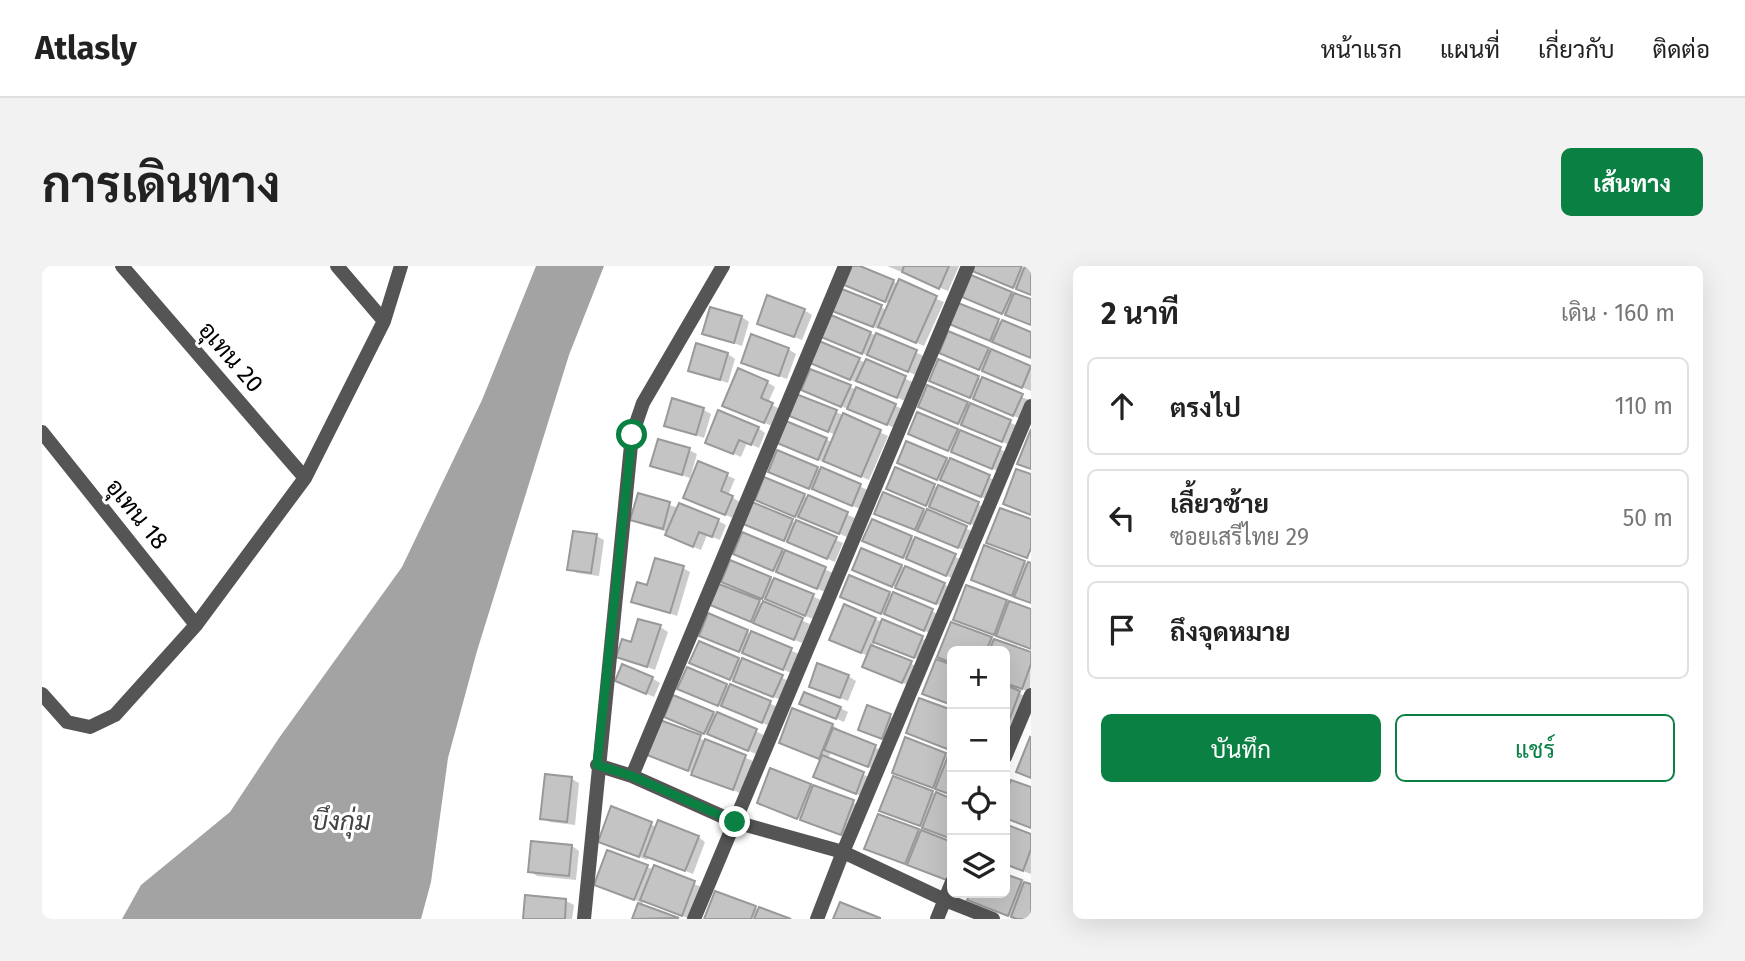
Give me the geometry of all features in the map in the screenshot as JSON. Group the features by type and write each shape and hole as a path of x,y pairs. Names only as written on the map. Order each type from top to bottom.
{"street":[{"name":"อุเทน 20","path":"122,266 305,478"},
{"path":"337,266 384,321"},
{"path":"42,694 67,722 90,727 115,715 196,625 305,478 384,321 401,266"},
{"path":"583,919 632,435 643,403 723,266"},
{"path":"632,776 845,266"},
{"path":"694,919 968,266"},
{"path":"817,919 1031,406"},
{"name":"อุเทน 18","path":"42,432 196,625"},
{"path":"1010,745 1031,695"},
{"path":"597,765 632,776 735,822 843,852 945,900 993,919"},
{"path":"937,919 947,895"}],"water":[{"name":"บึงกุ่ม","path":"536,266 604,266 569,355 477,651 448,758 431,882 421,919 122,919 141,885 230,812 279,738 402,567 482,400"}],"building":[{"path":"852,266 860,266 894,280 885,302 844,285"},
{"path":"904,266 949,266 939,289 902,272"},
{"path":"974,266 1022,266 1013,288 972,271"},
{"path":"1025,266 1031,269 1031,295 1016,289"},
{"path":"971,275 1012,292 1002,314 962,297"},
{"path":"899,279 937,296 916,343 878,327"},
{"path":"842,289 882,305 873,327 832,311"},
{"path":"1014,293 1031,299 1031,325 1005,315"},
{"path":"767,295 805,309 794,337 757,324"},
{"path":"958,303 999,319 990,341 949,324"},
{"path":"710,307 742,316 734,343 702,334"},
{"path":"831,315 871,332 862,354 821,337"},
{"path":"1002,320 1031,332 1031,358 992,342"},
{"path":"948,331 989,348 979,370 939,353"},
{"path":"876,333 917,350 908,372 867,355"},
{"path":"751,334 789,348 779,376 741,363"},
{"path":"819,341 860,358 850,380 810,363"},
{"path":"696,343 728,353 720,380 688,371"},
{"path":"991,349 1031,366 1022,388 982,371"},
{"path":"866,359 906,376 897,398 856,381"},
{"path":"938,359 979,376 970,398 929,381"},
{"path":"738,368 768,381 761,398 773,403 764,423 722,406"},
{"path":"810,369 851,385 841,407 801,390"},
{"path":"982,377 1023,394 1013,416 973,399"},
{"path":"927,385 968,402 958,424 918,407"},
{"path":"856,387 896,404 887,425 847,409"},
{"path":"796,394 837,410 828,432 787,415"},
{"path":"672,398 704,408 696,435 664,426"},
{"path":"970,403 1011,420 1002,442 961,425"},
{"path":"718,410 759,427 751,445 739,440 733,454 705,443"},
{"path":"917,412 958,429 948,451 908,434"},
{"path":"843,413 881,430 861,477 823,461"},
{"path":"786,421 827,438 818,460 777,443"},
{"path":"1031,429 1031,469 1017,464"},
{"path":"960,430 1001,447 992,469 951,452"},
{"path":"658,439 690,448 682,475 650,466"},
{"path":"906,441 947,458 937,480 897,463"},
{"path":"777,450 818,467 809,489 768,472"},
{"path":"950,458 990,475 981,497 940,480"},
{"path":"698,461 728,473 721,491 733,496 725,515 683,498"},
{"path":"821,467 861,484 852,506 812,489"},
{"path":"895,467 935,484 926,506 886,489"},
{"path":"1016,469 1031,474 1031,515 1003,504"},
{"path":"764,477 805,494 795,517 755,500"},
{"path":"938,485 979,502 970,524 929,507"},
{"path":"883,492 924,509 915,530 874,514"},
{"path":"638,493 670,502 663,529 630,520"},
{"path":"808,495 848,512 839,534 798,517"},
{"path":"752,502 793,519 784,541 743,524"},
{"path":"679,503 719,519 712,537 699,532 693,547 665,535"},
{"path":"1000,508 1031,519 1031,548 1027,558 986,543"},
{"path":"927,509 967,526 958,548 917,531"},
{"path":"872,519 912,536 903,558 862,541"},
{"path":"796,520 837,537 827,559 787,542"},
{"path":"573,531 597,534 591,573 567,570"},
{"path":"742,532 783,549 773,571 733,554"},
{"path":"915,537 956,554 946,576 906,559"},
{"path":"984,545 1025,561 1012,596 971,580"},
{"path":"861,548 902,565 892,587 852,570"},
{"path":"785,550 826,567 817,589 776,572"},
{"path":"655,558 684,566 670,613 631,602 637,582 647,585"},
{"path":"730,560 771,577 762,599 721,582"},
{"path":"1028,562 1031,563 1031,603 1014,597"},
{"path":"905,566 945,583 936,604 895,588"},
{"path":"849,575 890,592 881,614 840,597"},
{"path":"774,578 814,594 805,616 765,599"},
{"path":"719,584 760,600 751,622 710,605"},
{"path":"966,585 1007,600 994,635 953,620"},
{"path":"893,592 933,609 924,631 884,614"},
{"path":"763,601 803,618 794,640 753,623"},
{"path":"1009,601 1031,609 1031,649 996,636"},
{"path":"844,604 876,618 861,653 829,640"},
{"path":"708,613 748,630 739,652 699,636"},
{"path":"638,619 661,625 647,667 616,657 622,639 631,642"},
{"path":"882,619 923,636 914,658 873,642"},
{"path":"951,622 992,637 988,646 947,646 947,661 937,657"},
{"path":"751,631 792,648 783,670 742,653"},
{"path":"994,639 1031,652 1031,664 1022,689 1010,685 1010,646 991,646"},
{"path":"699,641 739,658 730,680 689,663"},
{"path":"871,645 912,661 902,683 862,667"},
{"path":"742,658 783,675 773,697 733,681"},
{"path":"936,659 947,663 947,703 922,694"},
{"path":"817,663 849,675 840,698 809,687"},
{"path":"622,664 653,677 646,694 615,681"},
{"path":"687,667 727,684 718,706 677,689"},
{"path":"730,684 771,701 762,723 721,706"},
{"path":"1010,687 1020,691 1010,718"},
{"path":"804,692 841,707 836,719 799,704"},
{"path":"673,695 714,712 704,734 664,717"},
{"path":"919,698 947,708 947,749 906,733"},
{"path":"867,705 891,714 882,739 858,730"},
{"path":"792,708 833,724 819,759 779,743"},
{"path":"717,712 757,729 748,751 707,734"},
{"path":"660,720 701,735 688,771 647,755"},
{"path":"833,728 876,745 868,767 824,750"},
{"path":"905,737 946,753 933,788 892,773"},
{"path":"1031,738 1031,778 1016,772"},
{"path":"705,739 746,755 733,790 691,775"},
{"path":"822,755 864,772 856,794 813,777"},
{"path":"947,759 947,793 935,789"},
{"path":"770,768 811,784 797,819 757,803"},
{"path":"545,774 572,777 567,822 540,819"},
{"path":"893,776 933,791 920,826 879,811"},
{"path":"1011,780 1031,787 1031,828 1010,820"},
{"path":"813,785 854,800 841,835 800,820"},
{"path":"936,792 947,797 947,837 922,828"},
{"path":"611,806 652,822 639,857 598,842"},
{"path":"878,814 919,829 905,864 864,849"},
{"path":"658,820 699,836 685,871 644,856"},
{"path":"1010,826 1031,834 1031,849 1023,871 1010,866"},
{"path":"921,830 947,840 947,880 907,865"},
{"path":"531,841 572,845 569,876 528,872"},
{"path":"607,850 648,865 634,900 594,885"},
{"path":"654,865 695,881 682,916 640,900"},
{"path":"1010,876 1022,880 1008,916 967,900 1010,898"},
{"path":"1024,882 1031,884 1031,919 1017,919 1011,917"},
{"path":"715,891 756,906 751,919 704,919"},
{"path":"525,895 566,899 565,919 523,919"},
{"path":"840,902 880,918 880,919 833,919"},
{"path":"638,903 679,918 632,919"},
{"path":"759,907 791,919 754,919"}],"route":[{"path":"632,435 597,765 632,776 735,822"}]}
